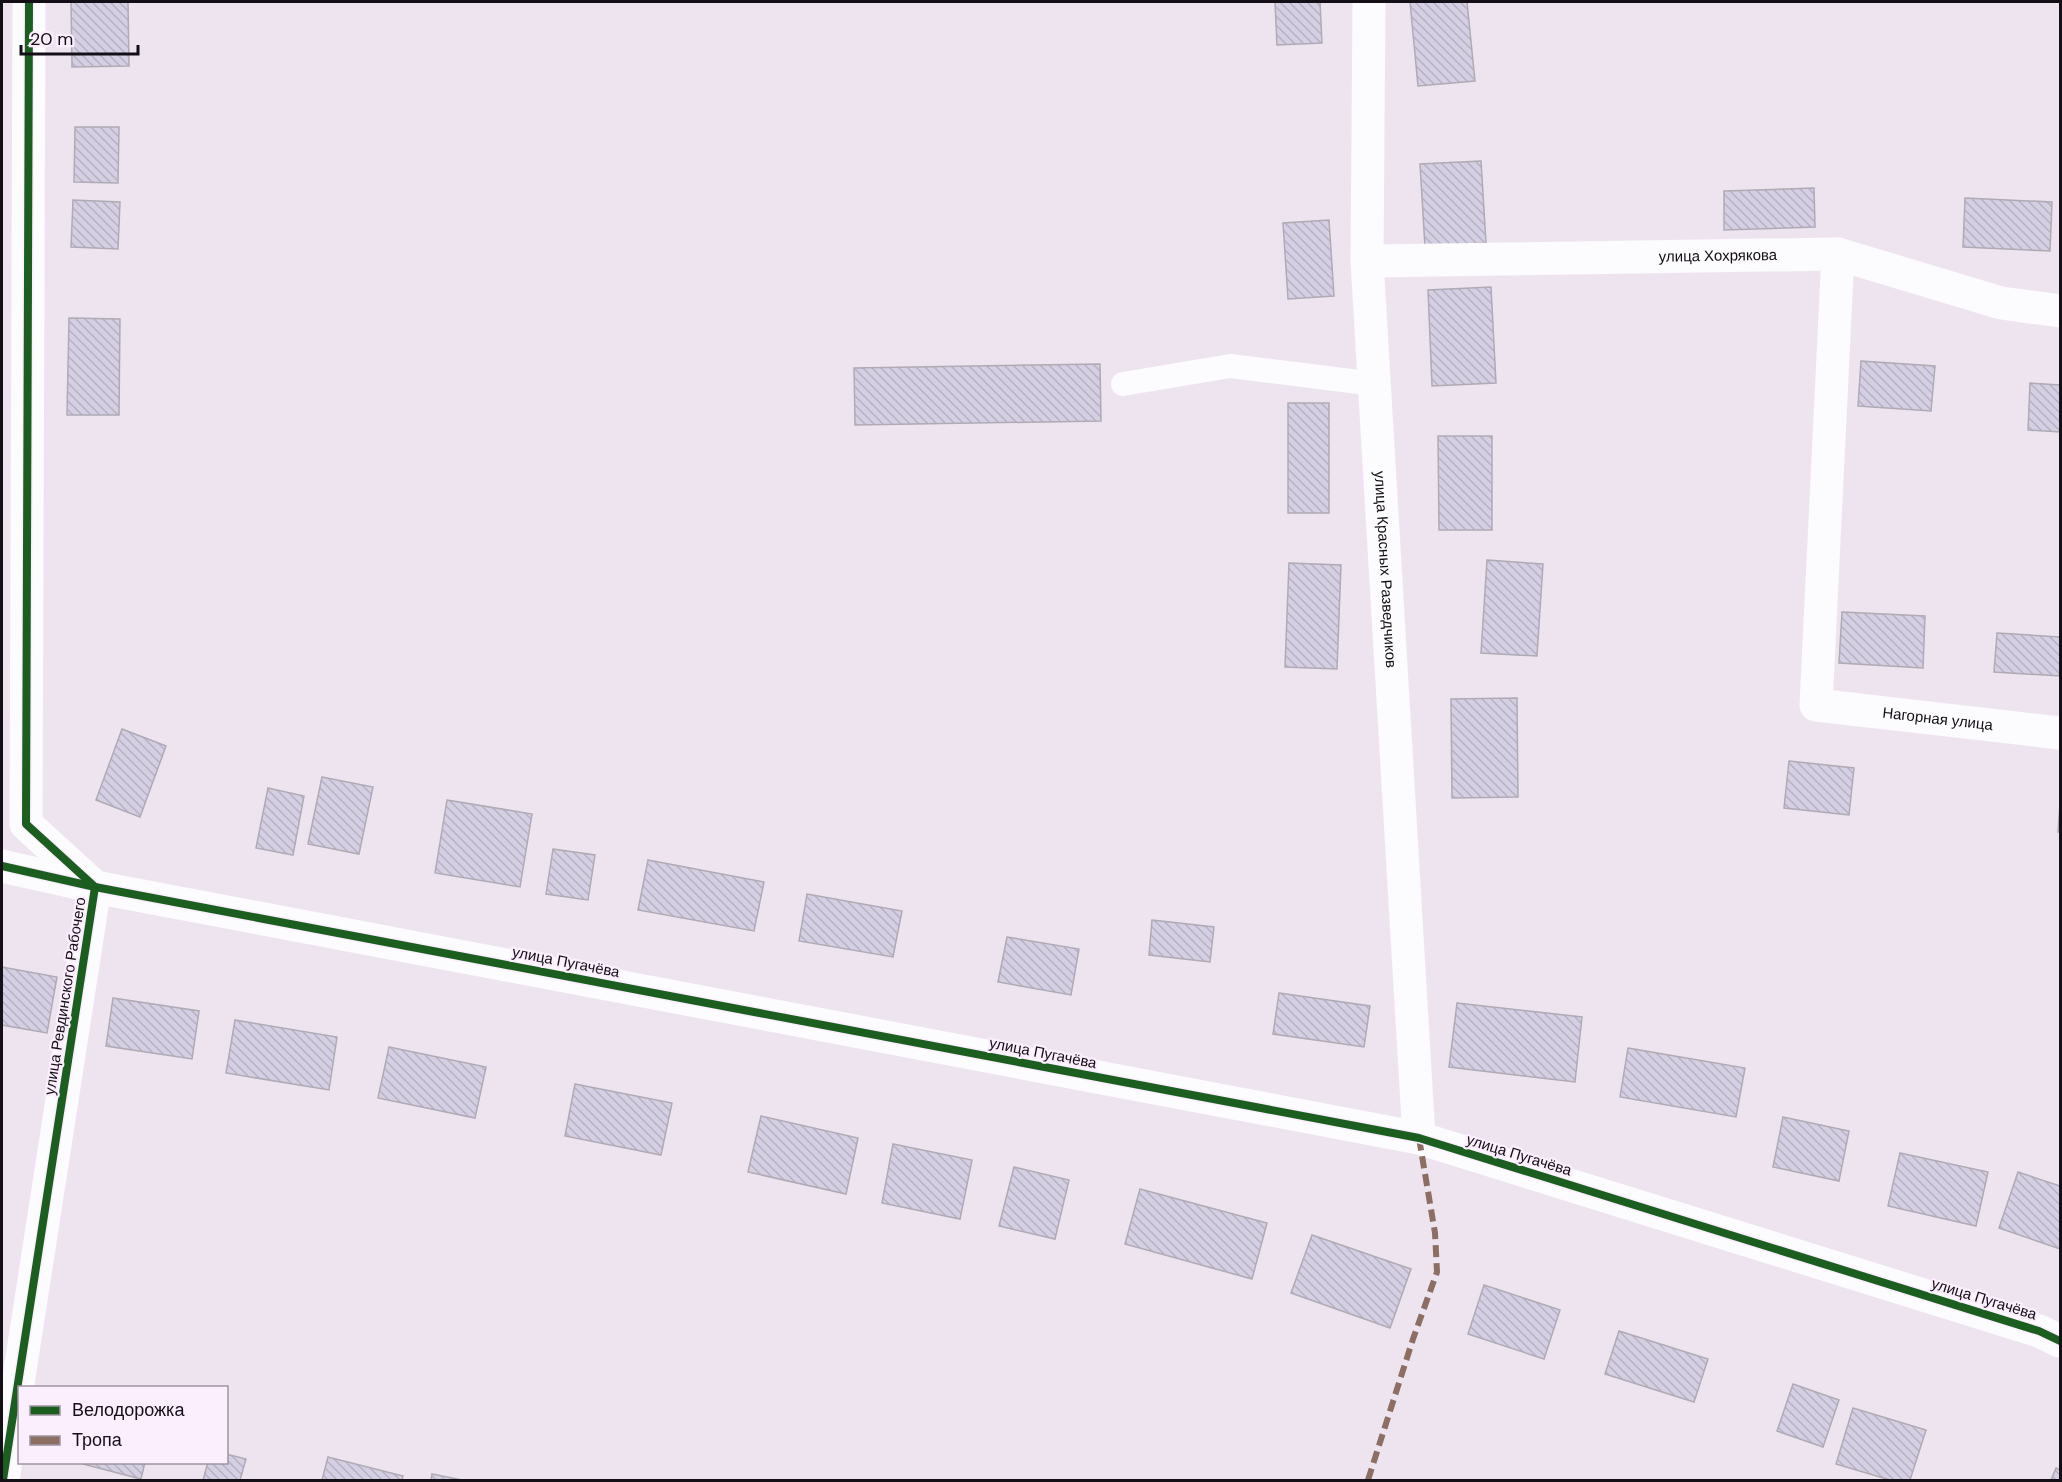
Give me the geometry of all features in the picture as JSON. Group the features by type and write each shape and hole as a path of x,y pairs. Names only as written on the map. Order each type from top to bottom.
{"street":[{"name":"улица Ревдинского Рабочего","path":"3,1480 95,887 26,824 29,2"},
{"name":"улица Красных Разведчиков","path":"1370,2 1367,261 1419,1138"},
{"name":"улица Хохрякова","path":"1367,261 1838,254 2001,303 2061,311"},
{"name":"Нагорная улица","path":"1838,254 1815,705 2061,733"},
{"name":"улица Пугачёва","path":"2,866 95,887 1419,1138 2039,1330 2061,1341"}],"lane":[{"path":"1123,384 1230,366 1375,384"}],"building":[{"path":"71,2 128,2 129,66 72,67"},
{"path":"1275,2 1320,2 1322,43 1277,45"},
{"path":"1410,2 1467,2 1475,81 1418,86"},
{"path":"75,127 119,127 118,183 74,182"},
{"path":"1481,161 1486,243 1425,247 1420,164"},
{"path":"1814,188 1815,227 1724,230 1724,191"},
{"path":"1965,198 2052,202 2050,251 1963,247"},
{"path":"73,200 120,202 118,249 71,247"},
{"path":"1329,220 1334,296 1288,299 1283,223"},
{"path":"1491,287 1496,383 1432,386 1428,290"},
{"path":"69,318 120,319 119,415 67,415"},
{"path":"1861,361 1935,366 1931,411 1858,406"},
{"path":"1100,364 1101,421 855,425 854,368"},
{"path":"2030,383 2060,385 2060,432 2028,430"},
{"path":"1288,403 1329,403 1329,513 1288,513"},
{"path":"1438,436 1492,436 1492,530 1439,530"},
{"path":"1487,560 1543,564 1537,656 1481,653"},
{"path":"1289,563 1341,565 1337,669 1285,667"},
{"path":"1842,612 1925,616 1923,668 1839,663"},
{"path":"1997,633 2060,637 2060,676 1994,672"},
{"path":"1517,698 1518,797 1452,798 1451,699"},
{"path":"122,729 166,746 140,817 96,800"},
{"path":"1789,761 1854,768 1849,815 1784,808"},
{"path":"322,777 373,787 359,854 308,844"},
{"path":"268,788 304,796 293,855 256,848"},
{"path":"447,800 532,814 520,887 435,873"},
{"path":"2060,804 2060,832 2058,832"},
{"path":"553,849 595,855 588,900 546,894"},
{"path":"648,860 764,882 754,931 638,910"},
{"path":"807,894 902,911 893,957 799,941"},
{"path":"1152,920 1214,927 1210,962 1149,955"},
{"path":"1007,937 1079,949 1071,995 998,982"},
{"path":"2,967 57,977 47,1033 2,1025"},
{"path":"1279,993 1370,1006 1364,1047 1273,1034"},
{"path":"113,998 199,1011 192,1059 106,1046"},
{"path":"1457,1003 1582,1017 1575,1082 1449,1067"},
{"path":"235,1020 337,1037 329,1090 226,1073"},
{"path":"389,1047 486,1067 475,1118 378,1098"},
{"path":"1628,1048 1745,1068 1736,1117 1620,1097"},
{"path":"575,1084 672,1103 661,1155 565,1136"},
{"path":"761,1116 858,1138 846,1194 748,1172"},
{"path":"1783,1117 1849,1131 1839,1181 1773,1167"},
{"path":"893,1144 972,1160 960,1219 882,1203"},
{"path":"1900,1153 1988,1172 1976,1226 1888,1206"},
{"path":"1014,1167 1069,1180 1055,1239 999,1226"},
{"path":"2018,1172 2060,1186 2060,1249 1999,1228"},
{"path":"1140,1189 1267,1223 1252,1279 1125,1244"},
{"path":"1312,1235 1411,1269 1390,1328 1291,1293"},
{"path":"1484,1285 1560,1310 1544,1359 1468,1334"},
{"path":"1619,1331 1708,1359 1694,1402 1605,1374"},
{"path":"1793,1384 1839,1400 1823,1447 1777,1431"},
{"path":"1853,1408 1926,1430 1910,1480 1890,1480 1836,1464"},
{"path":"228,1454 246,1459 240,1480 203,1480 207,1464 228,1464"},
{"path":"328,1457 403,1476 402,1480 322,1480"},
{"path":"83,1464 145,1464 141,1479"},
{"path":"2056,1468 2060,1470 2060,1480 2051,1480"},
{"path":"432,1474 462,1480 431,1480"}],"marked path":[{"path":"1368,1480 1437,1272 1435,1233 1419,1138"}],"cycle path":[{"path":"3,1480 95,887 26,824 29,2"},
{"path":"2,866 95,887 1419,1138 2039,1331 2060,1341"}]}
